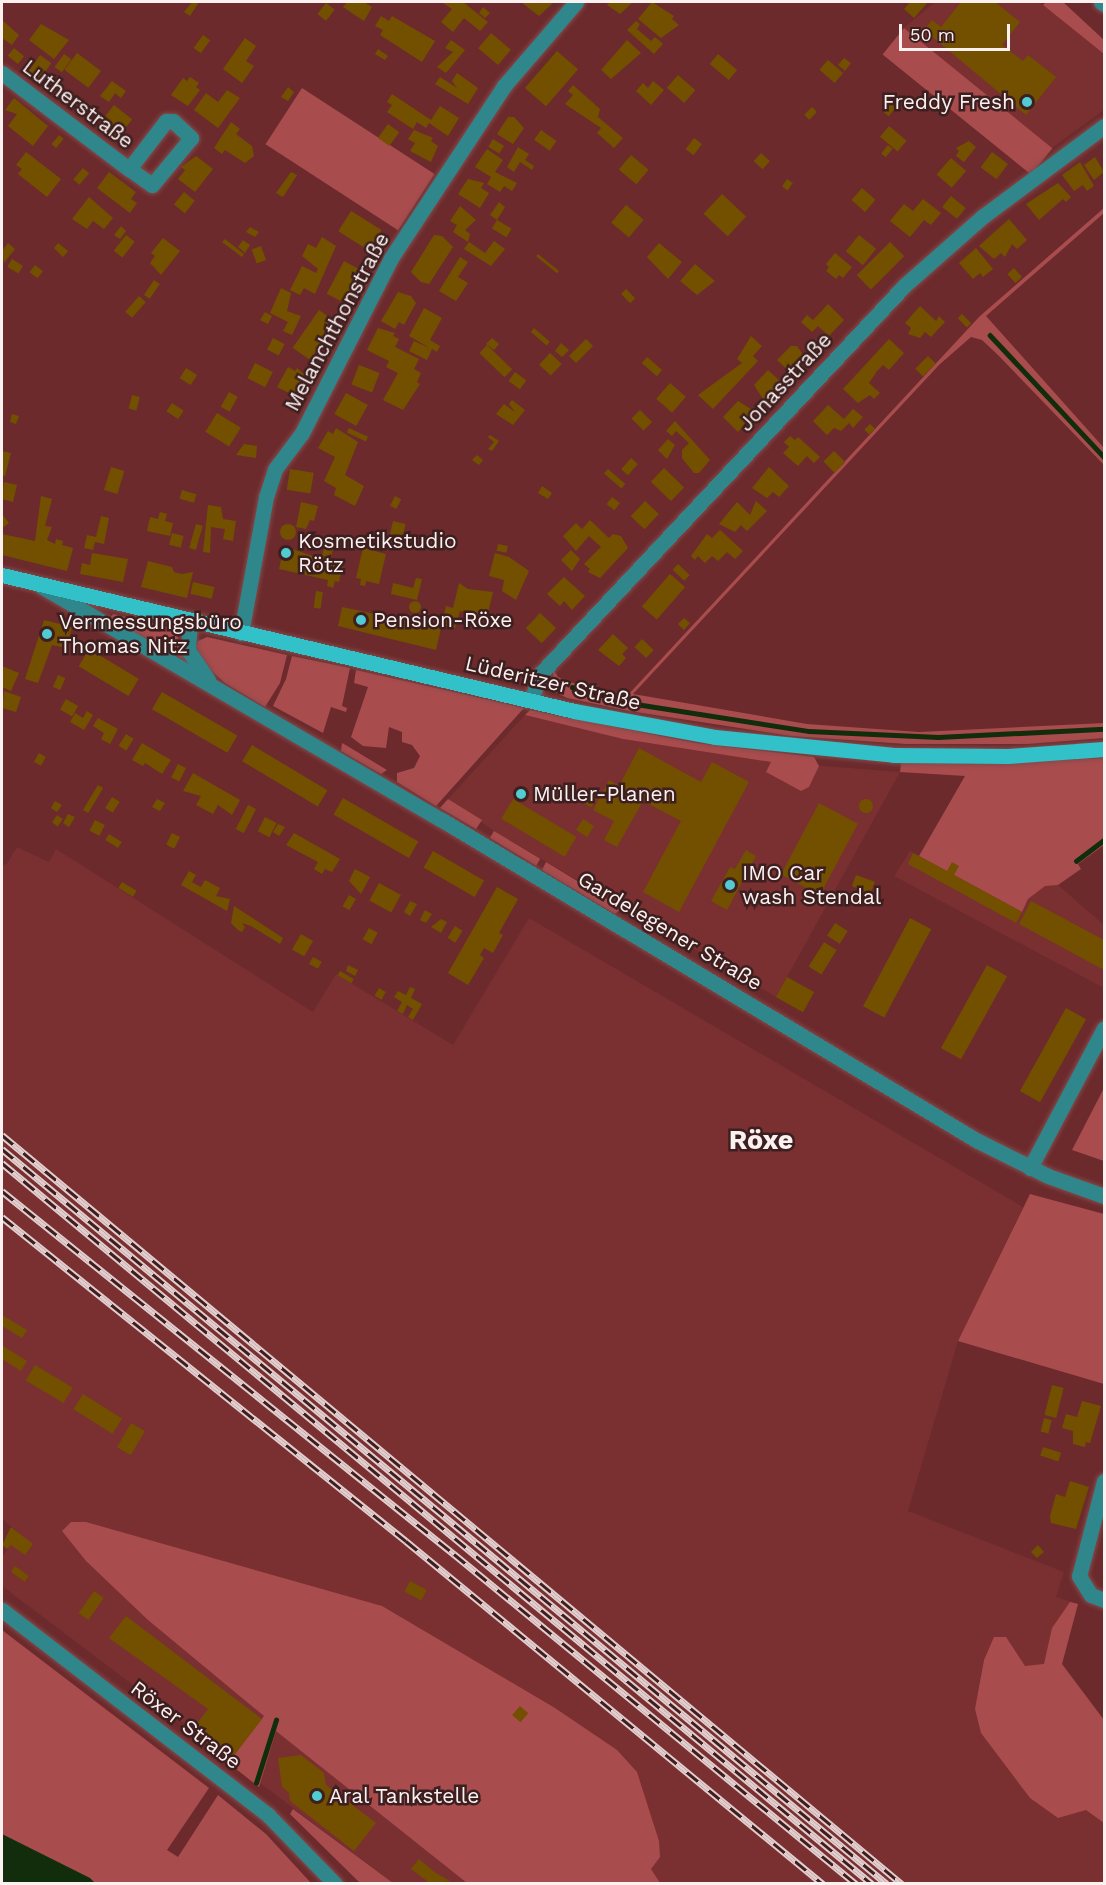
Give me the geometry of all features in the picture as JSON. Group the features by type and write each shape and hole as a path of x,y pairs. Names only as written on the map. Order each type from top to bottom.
{"main road":[{"name":"Lüderitzer Straße","path":"2,575 241,633 666,729 829,751 1008,756 1104,748"}],"street":[{"name":"Melanchthonstraße","path":"241,633 266,497 275,469 302,432 391,258 504,86 576,2"},
{"name":"Lutherstraße","path":"2,73 129,169"},
{"name":"Jonasstraße","path":"531,700 541,673 905,285 982,217 1104,126"},
{"name":"Gardelegener Straße","path":"37,584 958,1130 1030,1168 1104,1196"},
{"name":"Gardelegener Straße","path":"190,621 188,650 203,675 219,691"},
{"path":"1030,1168 1104,1028"},
{"path":"1104,1481 1080,1564 1083,1586 1104,1600"},
{"name":"Röxer Straße","path":"2,1610 268,1815 335,1884"}],"shaded area":[{"path":"935,2 1039,2 1104,54 1104,110 1052,148 904,28"},
{"path":"1046,2 1063,2 1104,40 1104,54 1043,5"},
{"path":"904,28 1052,148 1031,175 883,54"},
{"path":"302,88 435,174 398,230 266,144"},
{"path":"1104,208 1104,213 986,316 1104,448 1104,465 999,356 982,340 971,337 939,365 633,694 807,724 919,732 1104,723 1104,738 1028,744 906,744 791,736 629,711 567,698 553,691 553,669 558,677 576,684 626,697 980,316"},
{"path":"113,614 166,626 178,637 185,660 109,620"},
{"path":"207,637 287,655 280,683 265,707 225,683 207,667 196,647 198,641"},
{"path":"292,656 350,668 342,706 347,708 346,712 331,707 323,733 273,706 286,679"},
{"path":"356,670 524,708 436,806 397,782 397,773 414,768 420,756 412,745 402,742 402,732 389,727 386,748 363,746 351,737 368,687 354,683"},
{"path":"530,710 696,743 814,757 819,766 809,787 801,791 766,772 771,762 623,739 525,715"},
{"path":"525,715 623,739 772,762 900,772 776,997 494,831 448,799"},
{"path":"342,743 387,770 381,774 341,751"},
{"path":"1104,758 1104,845 1078,864 1081,869 1058,885 1045,886 1028,899 1022,912 919,856 965,776 900,772 901,763 979,764"},
{"path":"448,799 482,820 476,829 440,808"},
{"path":"494,831 540,859 536,866 490,838"},
{"path":"17,847 49,862 56,849 313,1012 336,974 453,1045 529,918 1023,1207 958,1341 908,1511 1064,1572 1056,1597 1078,1604 1062,1664 1104,1761 1104,1883 393,1883 260,1783 276,1730 262,1719 231,1759 2,1586 2,1557 19,1533 2,1519 2,864 6,865"},
{"path":"910,851 1022,911 1028,899 1045,885 1058,885 1104,925 1104,988 894,876"},
{"path":"546,862 622,908 615,914 542,870"},
{"path":"1104,1088 1104,1161 1072,1150"},
{"path":"1030,1194 1104,1214 1104,1384 958,1341"},
{"path":"71,1522 86,1522 382,1606 555,1708 617,1750 637,1772 659,1841 660,1857 651,1869 660,1883 467,1883 276,1731 259,1787 236,1769 231,1759 264,1716 148,1620 86,1561 62,1531"},
{"path":"1070,1602 1078,1604 1062,1664 1104,1720 1104,1823 1086,1810 1058,1818 1030,1798 981,1733 975,1709 984,1660 994,1637 1006,1637 1025,1666 1044,1664 1052,1628"},
{"path":"2,1630 209,1788 167,1850 178,1857 218,1795 266,1834 311,1883 2,1883"},
{"path":"293,1809 393,1883 360,1883 290,1814"},
{"path":"2,1834 90,1878 95,1883 2,1883"}],"building":[{"path":"192,2 199,2 190,16 184,12"},
{"path":"347,2 364,2 372,7 364,21 343,7"},
{"path":"442,2 463,2 488,22 480,31 464,18 453,32 441,22 452,9"},
{"path":"521,2 551,2 552,4 539,16"},
{"path":"610,2 633,2 620,14 607,5"},
{"path":"652,2 674,16 672,19 679,25 661,38 638,19"},
{"path":"910,2 928,2 914,18 904,9"},
{"path":"961,2 995,2 1020,22 1002,45 1023,61 1028,55 1056,77 1026,115 924,30 932,20 941,27"},
{"path":"326,3 335,10 326,21 317,14"},
{"path":"483,7 490,13 485,18 479,13"},
{"path":"381,16 389,21 392,16 435,41 422,62 380,35 383,30 375,26"},
{"path":"2,20 19,35 12,45 2,38"},
{"path":"636,21 640,24 637,29 651,41 655,37 663,44 654,54 627,30"},
{"path":"41,24 69,40 54,59 29,40"},
{"path":"491,33 511,50 498,65 478,48"},
{"path":"203,35 210,40 201,53 194,48"},
{"path":"245,38 256,46 246,61 254,66 242,83 223,69"},
{"path":"451,40 465,50 446,73 437,67 453,52 445,48"},
{"path":"627,40 641,53 611,79 601,70"},
{"path":"14,48 24,56 18,64 8,56"},
{"path":"378,49 388,56 385,60 375,54"},
{"path":"557,51 578,69 546,106 525,88"},
{"path":"77,53 101,71 88,88 64,70"},
{"path":"64,54 71,59 62,72 55,67"},
{"path":"718,54 737,70 729,80 710,64"},
{"path":"40,55 51,63 37,83 26,74"},
{"path":"844,58 851,63 845,71 838,65"},
{"path":"828,60 843,73 835,83 819,70"},
{"path":"457,73 478,88 468,104 435,84 440,77 457,88 452,81"},
{"path":"678,75 695,90 684,103 667,88"},
{"path":"190,77 199,83 196,87 200,90 188,106 171,95 183,78 187,81"},
{"path":"112,81 126,91 121,98 115,93 109,102 100,96"},
{"path":"653,81 664,90 651,105 636,91 643,83 648,88"},
{"path":"573,85 600,109 598,117 623,138 614,148 597,133 601,128 565,104 573,95 568,91"},
{"path":"288,87 294,92 288,101 281,97"},
{"path":"227,90 240,98 218,128 194,110 206,93 218,102"},
{"path":"392,94 431,120 440,106 459,118 448,136 429,123 426,128 417,122 413,129 387,112 392,105 387,102"},
{"path":"14,98 48,126 33,146 8,126 17,114 5,110"},
{"path":"891,104 896,108 889,116 884,113"},
{"path":"114,105 132,119 114,142 96,128"},
{"path":"812,107 817,112 809,120 804,115"},
{"path":"508,117 514,117 524,128 513,144 497,134"},
{"path":"231,122 240,129 236,134 252,146 254,156 245,163 225,150 222,154 214,148"},
{"path":"388,124 399,132 389,146 378,138"},
{"path":"889,126 907,141 898,152 880,137"},
{"path":"414,130 433,138 431,141 438,146 431,162 410,151 415,143 408,139"},
{"path":"541,130 557,141 550,151 534,140"},
{"path":"59,135 64,139 56,148 51,144"},
{"path":"694,138 702,144 694,155 686,149"},
{"path":"493,139 504,146 499,154 488,147"},
{"path":"969,141 976,147 964,162 956,156 959,151 956,148"},
{"path":"888,145 893,149 886,157 881,154"},
{"path":"518,147 529,154 525,160 534,166 532,170 520,162 514,172 507,167"},
{"path":"487,149 503,160 495,172 517,183 512,191 504,186 500,192 487,184 491,177 475,167"},
{"path":"26,152 61,179 47,197 18,174 22,169 16,165"},
{"path":"992,152 1008,164 997,179 981,167"},
{"path":"761,153 770,161 763,169 754,161"},
{"path":"631,155 649,170 636,184 619,170"},
{"path":"196,156 213,169 195,192 178,179 185,170 181,167"},
{"path":"1095,157 1104,172 1094,180 1084,165"},
{"path":"951,158 966,171 952,188 937,175"},
{"path":"1080,162 1094,186 1087,191 1083,185 1074,191 1062,175"},
{"path":"83,168 89,173 79,185 73,179"},
{"path":"109,172 136,192 131,199 137,203 130,213 97,188"},
{"path":"291,172 297,175 283,197 276,193"},
{"path":"468,179 484,183 481,188 489,193 480,208 458,194"},
{"path":"787,179 793,183 788,190 782,186"},
{"path":"1058,183 1071,197 1066,202 1063,199 1039,220 1026,204"},
{"path":"862,188 876,200 865,212 852,200"},
{"path":"184,192 195,201 185,213 174,204"},
{"path":"722,194 746,217 728,236 704,214"},
{"path":"951,196 966,208 957,219 942,207"},
{"path":"89,197 113,218 104,229 93,221 87,229 72,219"},
{"path":"923,199 941,213 931,225 924,220 910,237 890,221 904,204 913,211"},
{"path":"499,202 505,207 497,220 490,215"},
{"path":"626,205 644,220 629,237 611,223"},
{"path":"460,206 476,220 465,230 470,234 468,242 453,232 457,225 450,221"},
{"path":"351,211 382,230 369,250 338,231"},
{"path":"1009,219 1027,240 1017,249 1012,244 1005,257 1001,253 994,259 979,246"},
{"path":"497,220 512,229 506,237 492,229"},
{"path":"121,226 126,231 120,239 114,235"},
{"path":"250,227 259,232 255,237 246,232"},
{"path":"126,235 135,242 122,258 114,251"},
{"path":"434,235 442,236 453,247 429,284 421,282 411,272"},
{"path":"859,235 876,249 863,265 846,251"},
{"path":"322,237 336,246 315,294 304,288 300,295 290,290 302,266 316,273 318,269 302,256 308,244 316,248"},
{"path":"163,238 180,251 161,275 150,263 155,256 151,253"},
{"path":"225,239 244,254 242,257 222,242"},
{"path":"243,240 250,245 245,253 238,247"},
{"path":"494,241 505,249 491,266 464,249 469,242 485,253"},
{"path":"890,242 904,256 871,289 857,275"},
{"path":"8,243 15,249 4,263 2,251"},
{"path":"58,243 68,251 63,257 54,248"},
{"path":"659,243 682,262 668,279 647,257"},
{"path":"261,246 266,260 257,264 252,249"},
{"path":"976,248 993,269 983,277 980,273 973,279 959,263"},
{"path":"835,253 852,267 843,278 839,275 836,279 826,271 829,267 826,264"},
{"path":"538,254 559,271 557,273 536,256"},
{"path":"460,257 468,262 458,277 468,283 456,301 439,291"},
{"path":"12,259 23,266 18,274 7,267"},
{"path":"344,261 361,270 343,303 327,294"},
{"path":"695,264 715,281 697,295 680,281"},
{"path":"35,265 43,271 38,278 30,272"},
{"path":"1014,268 1022,277 1015,283 1007,274"},
{"path":"154,280 160,284 150,299 144,295"},
{"path":"281,288 291,293 287,311 301,316 292,335 283,331 288,322 270,313"},
{"path":"626,289 635,298 630,303 621,294"},
{"path":"398,292 411,296 416,303 404,325 399,322 395,329 381,321"},
{"path":"139,296 146,302 132,318 125,312"},
{"path":"828,304 844,320 829,336 818,326 812,332 801,322 807,315 813,320"},
{"path":"920,306 936,321 939,316 945,322 931,337 925,332 920,338 908,334 911,328 905,323"},
{"path":"424,308 442,318 430,340 440,346 437,352 432,349 427,360 409,351 414,341 430,348 409,336"},
{"path":"319,310 336,322 310,360 293,348"},
{"path":"265,312 272,316 268,324 260,320"},
{"path":"962,314 971,323 967,327 958,318"},
{"path":"378,328 395,333 393,336 399,339 395,347 419,359 414,369 421,373 417,382 420,384 403,410 383,400 398,373 386,367 389,361 367,350"},
{"path":"534,328 550,342 547,346 531,332"},
{"path":"751,336 762,346 753,356 758,361 713,409 698,395 742,363 737,359"},
{"path":"273,338 285,344 279,355 267,350"},
{"path":"492,338 499,344 494,350 486,344"},
{"path":"586,339 593,346 576,363 569,356"},
{"path":"889,339 904,353 889,370 883,365 869,383 880,393 874,399 870,395 858,403 843,389"},
{"path":"561,343 569,350 562,357 555,351"},
{"path":"487,345 512,369 505,377 479,353"},
{"path":"791,346 797,346 806,359 792,374 777,360"},
{"path":"550,353 562,364 551,376 539,365"},
{"path":"928,356 936,364 923,377 915,369"},
{"path":"647,357 662,370 657,376 642,363"},
{"path":"255,363 273,372 265,387 247,378"},
{"path":"359,365 380,373 372,392 351,385"},
{"path":"288,367 295,371 297,368 307,377 297,397 277,387"},
{"path":"186,368 197,375 191,385 180,378"},
{"path":"768,370 783,384 768,399 763,399 754,385"},
{"path":"515,372 526,380 520,389 509,381"},
{"path":"670,383 686,397 672,413 656,399"},
{"path":"229,392 238,397 230,412 221,407"},
{"path":"346,393 368,405 356,426 334,414"},
{"path":"132,395 140,397 136,411 129,409"},
{"path":"512,400 525,410 513,425 496,414 504,404 515,412 509,404"},
{"path":"738,401 751,409 753,415 738,432 723,417"},
{"path":"172,403 184,411 178,419 166,411"},
{"path":"828,405 844,419 853,409 863,417 853,428 849,423 841,431 834,428 827,435 813,421"},
{"path":"640,410 652,422 644,431 632,418"},
{"path":"217,413 241,428 229,446 205,432"},
{"path":"12,414 19,416 16,424 10,422"},
{"path":"675,421 710,460 699,473 694,473 682,458 682,450 689,443 676,431 672,436 666,431"},
{"path":"870,424 875,429 869,435 864,430"},
{"path":"336,428 358,442 345,475 364,486 355,506 334,495 336,488 324,481 335,457 318,448 328,431 333,434"},
{"path":"349,428 368,437 366,441 347,433"},
{"path":"490,435 499,441 492,451 488,449 494,442 488,437"},
{"path":"790,436 795,440 798,437 820,457 814,463 807,456 798,466 783,453 789,447 784,442"},
{"path":"668,439 675,445 667,459 658,450"},
{"path":"244,444 257,446 256,458 236,455"},
{"path":"2,451 11,453 5,476 2,475"},
{"path":"834,451 845,462 835,473 823,462"},
{"path":"477,455 483,460 479,465 472,460"},
{"path":"631,458 638,464 628,475 621,469"},
{"path":"111,467 124,471 117,494 104,490"},
{"path":"769,467 789,486 779,497 773,492 767,498 752,488"},
{"path":"664,468 684,487 671,501 651,482"},
{"path":"290,469 314,473 310,493 287,490"},
{"path":"608,469 625,484 621,489 604,474"},
{"path":"4,482 17,485 13,502 2,499"},
{"path":"542,486 552,493 548,499 538,493"},
{"path":"182,490 196,494 194,503 180,499"},
{"path":"41,496 52,499 45,526 52,527 47,540 55,544 56,539 63,541 62,545 73,548 67,571 2,555 2,534 35,541"},
{"path":"395,496 401,499 396,509 390,506"},
{"path":"612,497 620,503 615,510 607,504"},
{"path":"645,501 659,514 645,529 631,516"},
{"path":"756,501 767,511 747,531 741,525 735,532 719,524 737,502 750,515"},
{"path":"301,502 318,506 314,521 310,520 306,529 296,527"},
{"path":"208,505 221,507 223,519 236,521 233,541 223,539 225,529 211,527 210,553 203,552"},
{"path":"160,512 167,514 165,521 173,523 170,536 147,531 150,517 158,519"},
{"path":"2,514 9,523 2,528"},
{"path":"101,516 109,518 104,544 95,542 93,550 84,548 87,535 96,537"},
{"path":"590,520 609,538 613,534 621,536 628,548 600,578 588,572 590,569 584,564 601,547 589,536 576,551 563,536 576,523 582,529"},
{"path":"393,521 406,524 400,547 388,544"},
{"path":"196,524 203,526 196,550 189,548"},
{"path":"285,524 291,524 296,532 294,538 285,540 280,535 280,529"},
{"path":"720,530 743,551 735,559 727,552 718,561 712,556 705,563 698,556 695,560 691,556 707,534 712,538"},
{"path":"172,533 184,536 181,548 169,545"},
{"path":"327,538 335,540 330,561 343,564 339,582 335,581 333,588 327,586 328,580 279,569 284,546 321,559"},
{"path":"435,538 442,540 440,547 433,546"},
{"path":"498,544 508,546 506,553 497,551"},
{"path":"363,548 386,554 379,584 366,581 365,586 360,585 361,579 356,578"},
{"path":"571,550 580,559 572,571 561,560"},
{"path":"92,553 128,559 123,582 80,574 82,563 90,565"},
{"path":"495,553 509,557 529,571 516,600 502,591 504,580 489,576"},
{"path":"148,561 172,567 174,572 182,574 193,572 187,598 141,587"},
{"path":"678,564 690,575 684,581 673,570"},
{"path":"670,574 685,587 657,620 642,606"},
{"path":"564,577 585,596 572,610 564,601 560,606 547,594"},
{"path":"416,578 422,579 417,600 391,594 393,583 413,588"},
{"path":"193,582 214,587 212,599 190,594"},
{"path":"459,583 468,589 493,592 487,617 460,611 455,628 442,625 446,606 453,608"},
{"path":"316,591 323,592 321,609 314,608"},
{"path":"417,601 420,602 420,612 413,613 410,612 409,605 410,602"},
{"path":"342,607 441,628 436,650 338,626"},
{"path":"540,613 556,628 542,643 526,628"},
{"path":"684,618 690,623 684,630 678,624"},
{"path":"44,620 72,627 67,648 52,645 38,683 25,679"},
{"path":"613,634 628,648 622,654 626,658 619,666 598,650"},
{"path":"642,639 654,650 646,658 634,647"},
{"path":"89,649 139,679 128,696 79,666"},
{"path":"2,666 19,673 11,691 2,687"},
{"path":"58,675 65,678 60,690 53,687"},
{"path":"4,691 21,697 16,712 2,708"},
{"path":"162,692 237,736 227,753 152,709"},
{"path":"66,699 78,706 72,716 60,709"},
{"path":"87,711 93,715 84,730 70,722 75,713 83,718"},
{"path":"98,718 118,729 110,744 101,739 104,733 93,726"},
{"path":"126,734 134,739 126,751 119,746"},
{"path":"142,743 171,760 162,774 145,763 143,766 132,760"},
{"path":"252,745 327,790 318,807 242,761"},
{"path":"639,748 701,782 712,762 749,782 679,912 643,892 681,821 643,801 617,847 604,840 614,821 593,810 609,780 619,786"},
{"path":"39,753 46,757 41,766 34,762"},
{"path":"178,764 186,768 179,781 171,777"},
{"path":"193,773 240,800 232,815 218,805 213,814 196,805 201,796 183,791"},
{"path":"98,785 103,788 88,813 83,810"},
{"path":"593,789 599,792 592,807 585,804"},
{"path":"112,797 120,802 113,813 105,808"},
{"path":"343,798 418,842 409,858 334,814"},
{"path":"157,799 165,803 160,811 152,807"},
{"path":"513,799 576,837 565,857 501,819"},
{"path":"863,799 869,799 873,806 869,813 863,813 859,809 859,803"},
{"path":"55,801 62,805 57,812 51,808"},
{"path":"819,803 858,824 820,895 781,875"},
{"path":"248,805 256,809 244,833 236,829"},
{"path":"68,814 75,817 69,827 63,823"},
{"path":"57,815 63,819 58,826 52,822"},
{"path":"265,817 277,823 269,837 258,831"},
{"path":"583,819 594,826 587,837 576,830"},
{"path":"95,820 105,825 99,836 90,831"},
{"path":"278,824 285,827 279,836 273,832"},
{"path":"172,833 180,837 174,849 166,845"},
{"path":"294,833 340,859 332,872 325,869 322,874 314,869 318,862 286,845"},
{"path":"109,834 122,842 118,848 105,840"},
{"name":"IMO Car wash Stendal","path":"746,850 756,856 727,910 711,901 730,867 735,869"},
{"path":"433,851 484,880 475,897 424,867"},
{"path":"913,853 947,871 952,862 959,866 954,875 1022,912 1016,923 908,864"},
{"path":"355,869 370,877 361,894 349,881"},
{"path":"189,871 196,875 192,882 201,887 205,880 220,888 216,896 230,899 227,911 181,885"},
{"path":"856,875 875,882 871,893 852,886"},
{"path":"122,882 137,891 133,897 118,888"},
{"path":"379,883 401,895 391,913 369,900"},
{"path":"497,887 518,899 499,933 503,935 493,953 484,948 480,955 484,958 468,985 448,973"},
{"path":"349,895 356,899 349,910 342,906"},
{"path":"410,901 417,904 410,916 404,912"},
{"path":"1031,901 1104,940 1104,970 1019,924"},
{"path":"234,906 283,938 280,944 242,923 245,927 242,932 238,930 231,923"},
{"path":"425,910 432,914 426,923 420,920"},
{"path":"910,918 931,929 884,1018 863,1006"},
{"path":"441,919 447,922 441,933 431,927"},
{"path":"835,923 848,931 840,944 827,936"},
{"path":"455,926 463,931 455,943 448,938"},
{"path":"369,928 378,933 371,944 363,939"},
{"path":"301,934 313,941 304,957 292,950"},
{"path":"824,942 837,950 821,975 809,967"},
{"path":"313,957 322,962 318,969 309,964"},
{"path":"348,965 358,970 355,976 346,971"},
{"path":"987,965 1007,976 961,1059 941,1048"},
{"path":"340,971 354,979 351,983 337,975"},
{"path":"787,977 814,992 803,1012 776,997"},
{"path":"410,987 415,989 411,998 422,1004 413,1020 408,1017 413,1009 407,1005 403,1014 397,1011 402,1002 394,997 398,991 406,995"},
{"path":"379,988 386,992 381,1000 374,996"},
{"path":"1066,1008 1086,1019 1040,1102 1020,1091"},
{"path":"2,1315 27,1330 22,1338 2,1326"},
{"path":"3,1346 27,1361 21,1371 2,1359"},
{"path":"35,1365 73,1388 63,1403 26,1380"},
{"path":"1052,1385 1064,1388 1056,1418 1045,1415"},
{"path":"83,1394 122,1418 112,1434 73,1409"},
{"path":"1082,1401 1101,1406 1090,1443 1086,1442 1085,1447 1073,1444 1073,1431 1062,1428 1066,1414 1077,1417"},
{"path":"1044,1418 1052,1420 1048,1434 1041,1432"},
{"path":"131,1423 145,1431 131,1455 117,1447"},
{"path":"1043,1447 1061,1453 1058,1461 1040,1456"},
{"path":"1070,1481 1089,1487 1076,1529 1051,1523 1050,1516 1056,1494 1065,1497"},
{"path":"11,1527 33,1544 25,1555 11,1545 7,1549 2,1545"},
{"path":"1038,1545 1044,1552 1037,1558 1031,1552"},
{"path":"15,1566 29,1576 25,1582 11,1572"},
{"path":"410,1581 427,1590 421,1601 404,1592"},
{"path":"94,1591 104,1598 88,1620 79,1613"},
{"path":"126,1616 262,1719 231,1759 192,1730 208,1709 109,1638"},
{"path":"520,1706 528,1713 520,1722 512,1715"},
{"path":"301,1755 324,1773 326,1785 376,1823 354,1851 290,1801 289,1793 282,1787 278,1758"},
{"path":"419,1859 450,1881 431,1884 411,1869"}],"waterway":[{"path":"990,335 1104,457"},
{"path":"572,687 636,704 809,731 938,737 1104,729"},
{"path":"1076,861 1104,840"},
{"path":"256,1783 276,1720"}],"railway":[{"path":"2,1135 902,1884"},
{"path":"2,1149 887,1884"},
{"path":"2,1163 872,1884"},
{"path":"2,1191 454,1554 856,1884"},
{"path":"2,1217 406,1541 823,1884"}],"place":[{"name":"Freddy Fresh","path":"1027,102"},
{"name":"Kosmetikstudio Rötz","path":"286,553"},
{"name":"Pension-Röxe","path":"361,620"},
{"name":"Vermessungsbüro Thomas Nitz","path":"47,634"},
{"name":"Müller-Planen","path":"521,794"},
{"name":"IMO Car wash Stendal","path":"730,885"},
{"name":"Aral Tankstelle","path":"317,1796"}],"district":[{"name":"Röxe","path":"761,1141"}]}
